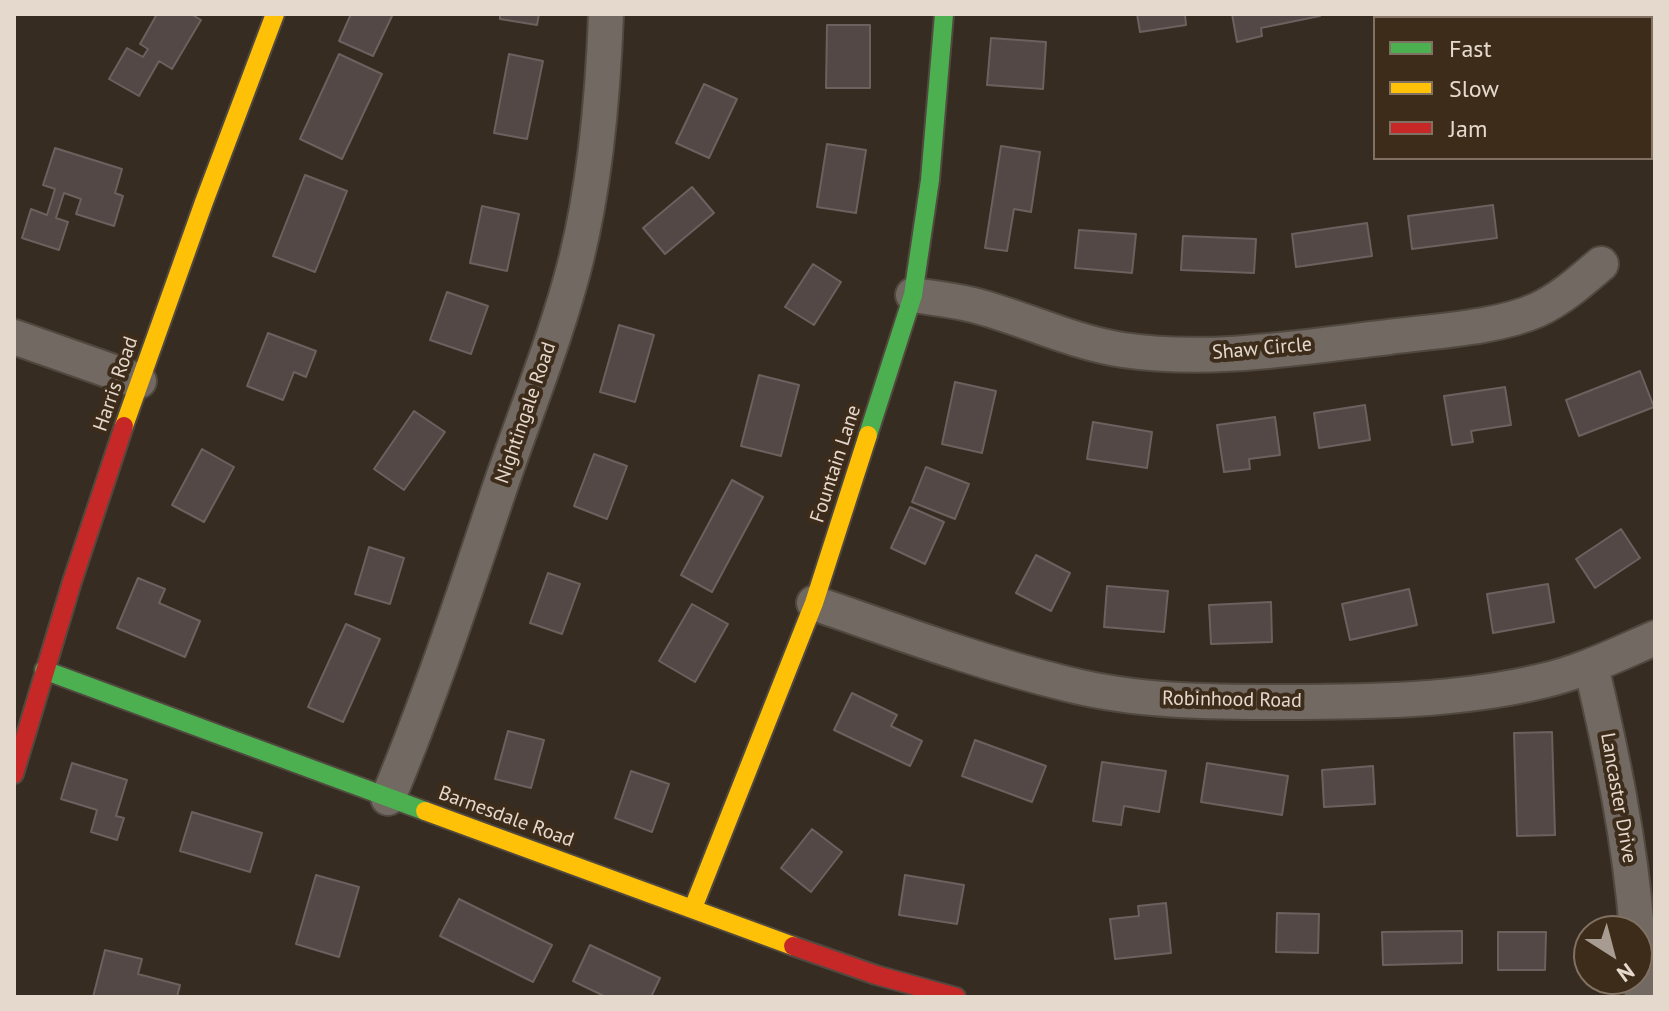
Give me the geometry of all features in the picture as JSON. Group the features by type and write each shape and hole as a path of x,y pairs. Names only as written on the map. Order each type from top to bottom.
{"street":[{"name":"Harris Road","path":"14,774 44,670 139,381 203,200 275,14"},
{"name":"Nightingale Road","path":"388,798 465,592 576,262 597,138 606,14"},
{"name":"Fountain Lane","path":"693,908 814,603 913,295 930,180 944,14"},
{"name":"Shaw Circle","path":"913,295 974,306 1076,340 1123,350 1165,354 1229,353 1430,332 1513,318 1538,309 1564,294 1601,264"},
{"path":"14,337 139,381"},
{"name":"Robinhood Road","path":"814,603 1068,685 1136,697 1210,702 1345,702 1496,690 1544,681 1591,666 1655,638"},
{"name":"Lancaster Drive","path":"1591,666 1615,767 1635,915"},
{"name":"Barnesdale Road","path":"44,670 841,963 956,997"}],"building":[{"path":"157,14 191,14 201,20 172,69 159,61 139,96 109,79 127,48 143,57 148,49 140,44"},
{"path":"351,14 393,14 373,56 339,41"},
{"path":"500,14 539,14 537,25 500,19"},
{"path":"1137,14 1185,14 1186,25 1140,32"},
{"path":"1232,14 1320,16 1261,28 1262,36 1237,42"},
{"path":"827,25 870,25 870,88 826,88"},
{"path":"991,38 1046,42 1043,89 987,85"},
{"path":"339,54 382,74 342,159 300,139"},
{"path":"509,54 543,61 527,139 494,133"},
{"path":"704,84 737,99 709,158 676,143"},
{"path":"827,144 866,150 856,213 817,207"},
{"path":"1001,146 1040,152 1031,212 1014,209 1007,251 985,248"},
{"path":"55,148 122,169 115,193 123,196 114,226 76,214 81,199 64,193 56,218 68,222 59,250 22,238 31,209 47,215 55,189 43,185"},
{"path":"305,175 347,191 315,272 273,256"},
{"path":"692,187 714,213 665,254 643,228"},
{"path":"1493,205 1497,238 1412,249 1408,216"},
{"path":"482,206 519,214 507,271 470,263"},
{"path":"1367,223 1372,256 1296,267 1292,234"},
{"path":"1079,230 1136,234 1132,273 1075,268"},
{"path":"1183,236 1256,239 1254,273 1181,270"},
{"path":"813,264 841,282 814,325 785,307"},
{"path":"447,292 488,306 471,354 430,340"},
{"path":"619,325 654,335 635,402 600,392"},
{"path":"268,333 316,351 306,377 294,372 283,400 247,386"},
{"path":"1640,371 1654,407 1579,436 1566,400"},
{"path":"759,375 799,385 781,456 741,446"},
{"path":"955,382 996,391 982,453 942,444"},
{"path":"1505,387 1511,425 1471,431 1473,442 1452,445 1444,396"},
{"path":"1365,405 1370,440 1319,448 1314,413"},
{"path":"414,411 445,432 404,490 374,469"},
{"path":"1275,417 1280,455 1249,459 1250,469 1224,472 1217,425"},
{"path":"1093,422 1152,432 1147,468 1087,459"},
{"path":"202,449 234,467 204,522 172,505"},
{"path":"594,454 627,466 607,519 574,506"},
{"path":"926,467 969,484 955,519 912,502"},
{"path":"732,480 763,497 712,592 681,575"},
{"path":"910,507 944,522 925,564 891,548"},
{"path":"1621,529 1640,558 1595,588 1576,559"},
{"path":"369,547 404,558 390,604 355,594"},
{"path":"1036,555 1070,573 1051,611 1016,593"},
{"path":"548,573 580,584 562,634 530,623"},
{"path":"138,578 165,589 159,603 200,621 185,657 117,628"},
{"path":"1548,584 1554,622 1493,633 1487,594"},
{"path":"1107,586 1168,591 1164,632 1104,627"},
{"path":"1409,589 1417,625 1350,640 1342,604"},
{"path":"1271,602 1272,642 1211,644 1209,605"},
{"path":"692,604 728,624 695,682 659,661"},
{"path":"346,624 380,639 343,722 308,707"},
{"path":"852,693 897,715 891,726 922,741 910,766 834,730"},
{"path":"508,731 544,740 531,788 495,779"},
{"path":"1552,732 1555,835 1517,836 1514,733"},
{"path":"975,740 1046,766 1032,802 962,776"},
{"path":"1102,762 1166,771 1159,812 1124,806 1121,825 1093,821"},
{"path":"72,763 127,780 116,816 124,818 117,840 91,832 97,810 61,799"},
{"path":"1207,763 1288,776 1282,815 1201,802"},
{"path":"1373,766 1375,804 1324,807 1322,770"},
{"path":"631,771 669,784 652,832 615,818"},
{"path":"192,812 262,833 250,872 180,851"},
{"path":"812,829 842,852 811,892 781,868"},
{"path":"316,875 359,887 339,957 296,944"},
{"path":"905,875 964,885 957,924 899,915"},
{"path":"459,899 552,945 533,982 440,936"},
{"path":"1166,903 1171,953 1115,959 1110,919 1139,916 1138,906"},
{"path":"1277,913 1319,914 1318,953 1276,952"},
{"path":"1462,931 1462,963 1383,965 1382,932"},
{"path":"1498,932 1546,932 1545,970 1498,970"},
{"path":"590,945 660,978 651,997 606,997 573,981"},
{"path":"105,950 142,959 138,974 180,985 177,997 93,997"}],"traffic: fast":[{"path":"868,435 913,295 930,180 944,14"},
{"path":"44,670 425,811"}],"traffic: slow":[{"path":"124,426 275,14"},
{"path":"693,908 814,603 868,435"},
{"path":"425,811 793,946"}],"traffic: jam":[{"path":"14,774 72,582 124,426"},
{"path":"793,946 876,975 956,997"}]}
